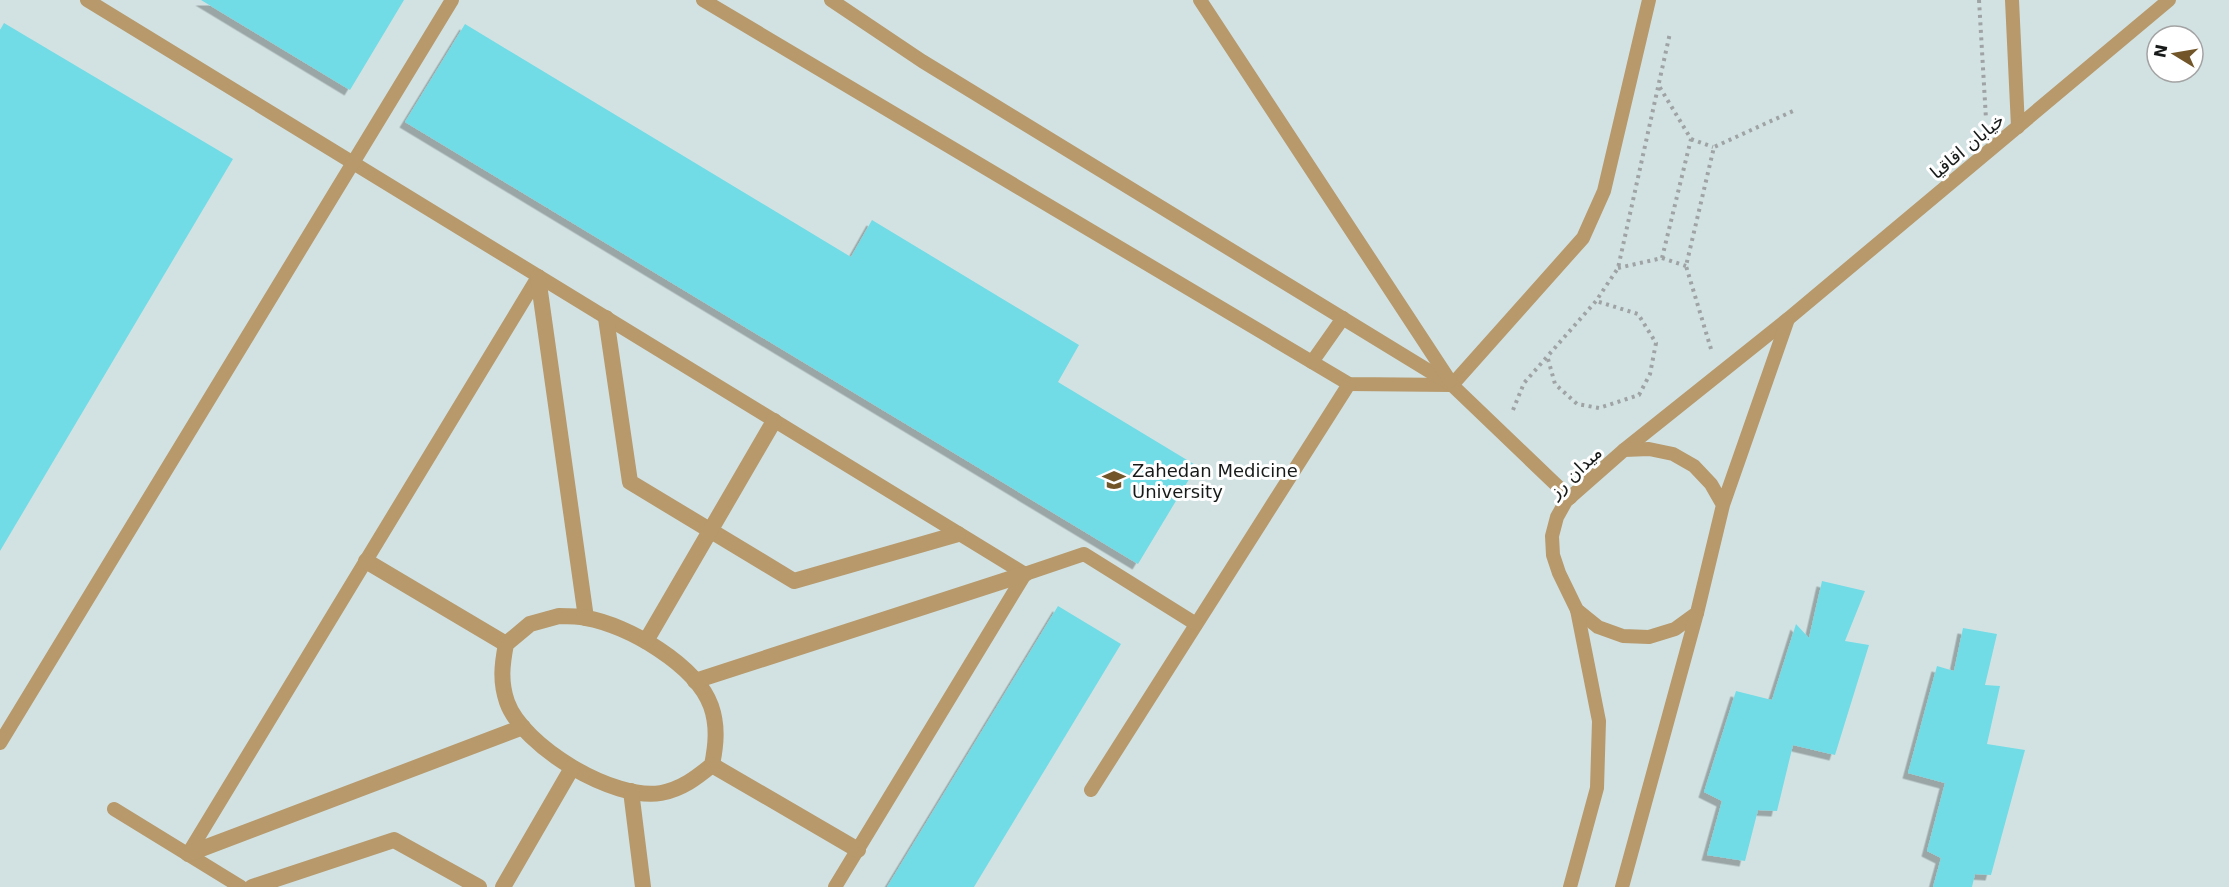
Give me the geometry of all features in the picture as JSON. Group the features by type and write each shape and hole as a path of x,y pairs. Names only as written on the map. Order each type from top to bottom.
{"street":[{"path":"538,277 586,618"},
{"path":"606,318 630,482 794,581 958,534"},
{"path":"646,641 774,421"},
{"path":"366,561 506,644"},
{"path":"695,681 1025,574"},
{"path":"559,616 586,618 646,641 695,681 711,705 717,734 712,765 688,785 659,793 631,791 608,784 572,768 523,727 508,704 500,675 506,644 530,624 559,616"},
{"path":"188,854 523,727"},
{"path":"712,765 858,850"},
{"path":"502,887 572,768"},
{"path":"631,791 643,887"},
{"path":"252,887 394,840 479,887"}],"lane":[{"path":"87,0 1025,574"},
{"path":"2,736 452,0"},
{"path":"704,0 1349,384 1452,385 1583,238 1604,191 1649,0"},
{"path":"831,0 922,61 1452,385 1570,498"},
{"path":"1200,0 1452,385"},
{"path":"2012,0 2018,127"},
{"name":"خیابان اقاقیا","path":"1624,450 1788,319 2169,0"},
{"path":"188,854 538,277"},
{"path":"1312,362 1343,318"},
{"path":"1622,887 1697,614 1723,505 1788,319"},
{"path":"1091,790 1349,384"},
{"name":"میدان رز","path":"1697,614 1675,629 1649,637 1623,636 1598,627 1577,610 1553,555 1552,536 1557,517 1570,498 1624,450 1649,448 1673,454 1694,466 1712,484 1723,505"},
{"path":"835,887 1025,574 1084,554 1196,624"},
{"path":"1570,887 1597,788 1599,732 1599,721 1577,610"},
{"path":"114,809 241,887"}],"path":[{"path":"1979,0 1986,131"},
{"path":"1509,419 1524,383 1596,301 1618,268 1673,21"},
{"path":"1659,86 1691,139 1714,147 1792,111"},
{"path":"1662,258 1691,139"},
{"path":"1711,351 1686,266 1714,147"},
{"path":"1618,268 1662,258 1686,266"},
{"path":"1548,358 1555,384 1577,404 1599,408 1639,395 1650,374 1656,343 1638,314 1596,301"}],"shaded area":[{"name":"Zahedan Medicine University","path":"0,0 2229,0 2229,887 0,887"}],"building":[{"path":"201,0 404,0 350,90"},
{"path":"4,23 233,159 0,551 0,30"},
{"path":"465,24 851,257 872,220 1079,345 1058,382 1197,466 1138,564 405,122"},
{"path":"1822,581 1865,591 1845,641 1869,645 1835,755 1793,745 1777,811 1758,810 1745,861 1707,855 1722,801 1704,792 1736,691 1772,700 1796,624 1809,638"},
{"path":"1058,606 1121,644 974,887 887,887"},
{"path":"1963,628 1997,634 1985,685 2000,686 1987,744 2025,750 1991,875 1975,874 1972,887 1933,887 1941,858 1927,851 1945,783 1908,773 1937,666 1954,671"}],"place":[{"name":"Zahedan Medicine University","path":"1114,480"}]}
